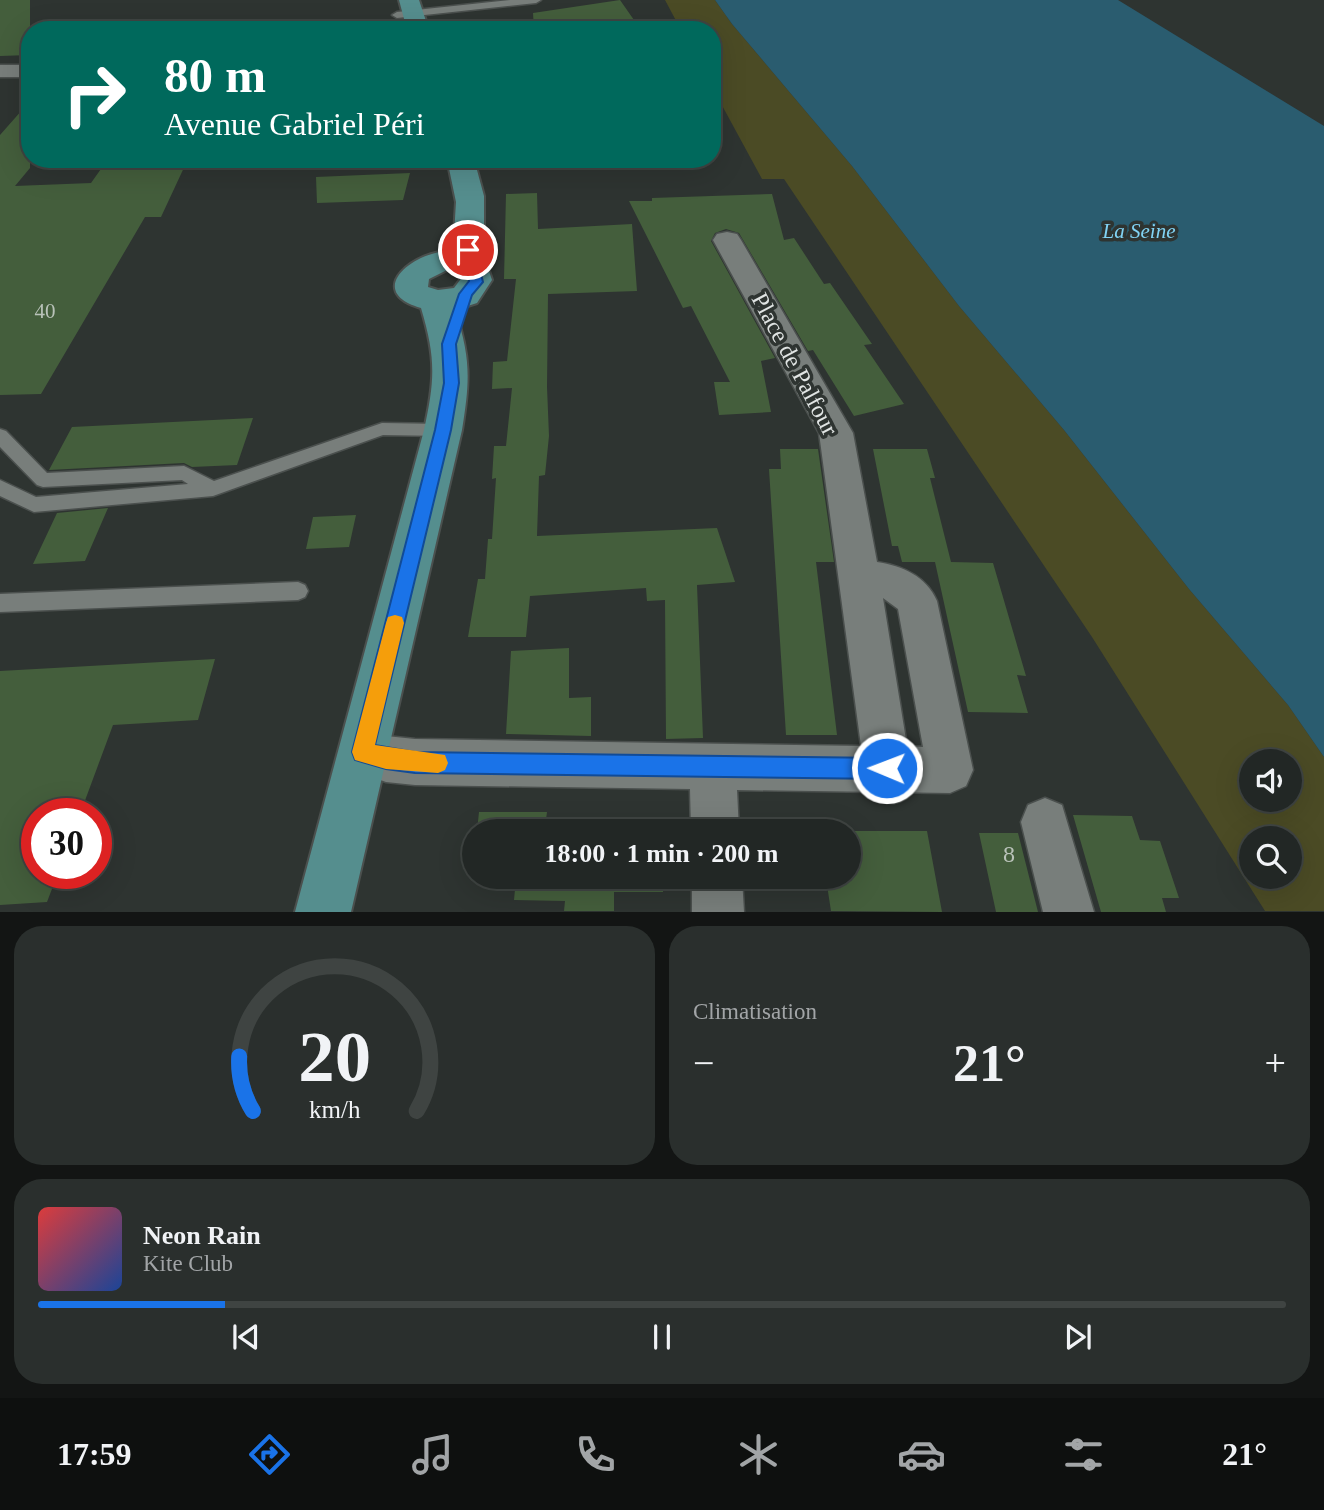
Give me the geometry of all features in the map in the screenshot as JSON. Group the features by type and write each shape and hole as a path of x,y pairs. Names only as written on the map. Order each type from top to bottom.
{"main road":[{"path":"448,168 450,202 443,236 433,262 418,271 410,282 412,291 420,298 458,287"},
{"path":"323,912 443,430 452,383 449,344 470,203 462,168"}],"street":[{"path":"0,71 21,71"},
{"name":"Place de Palfour","path":"727,240 836,433 887,768"},
{"path":"363,752 386,759 415,762 950,770 917,601 905,588 887,580 860,578"},
{"path":"713,767 715,819"},
{"path":"1045,822 1069,912"},
{"path":"717,889 718,912"}],"lane":[{"path":"405,15 443,5 536,0"},
{"path":"0,487 34,505 213,489 382,429 443,430"},
{"path":"0,436 43,480 184,472 213,489"},
{"path":"0,603 298,592"}],"shaded area":[{"path":"665,0 715,0 732,24 852,166 959,306 1064,430 1189,589 1288,705 1324,757 1324,911 1265,911 1251,889 1302,889 1302,826 1239,826 1239,870 1092,637 784,179 762,179 721,104 721,21 676,21"}],"water":[{"name":"La Seine","path":"715,0 1118,0 1324,126 1324,757 1288,705 1189,589 1064,430 959,306 852,166 732,24"}],"building":[{"path":"0,0 30,0 30,21 21,21 21,55 0,56"},
{"path":"620,0 635,21 533,21 533,13"},
{"path":"21,111 21,168 30,168 15,186 91,183 102,168 184,168 161,217 145,217 41,394 0,395 0,135"},
{"path":"410,173 403,200 317,203 316,177"},
{"path":"537,193 538,229 632,224 637,291 548,294 549,436 545,475 539,476 537,536 717,528 735,582 697,585 703,738 666,739 665,600 647,601 646,588 530,596 526,637 468,637 478,579 485,579 488,539 492,539 496,478 492,479 494,446 506,446 512,388 492,389 493,362 507,361 516,279 504,279 506,194"},
{"path":"772,194 784,240 794,238 824,284 830,283 872,344 864,345 904,404 854,416 813,350 808,351 739,233 726,229 715,233 711,241 775,358 761,361 771,412 719,415 714,382 730,382 691,306 683,308 629,201"},
{"path":"253,418 237,465 192,467 184,463 49,470 72,427"},
{"path":"780,449 818,449 834,562 816,562 837,735 786,735 769,469 781,469"},
{"path":"873,449 927,449 935,478 930,478 951,562 993,563 1026,676 1017,675 1028,713 968,712 935,562 902,562 898,546 892,546"},
{"path":"108,508 85,561 33,564 57,513"},
{"path":"356,515 349,547 306,549 313,517"},
{"path":"569,648 569,698 591,697 591,736 506,734 511,651"},
{"path":"215,659 198,720 113,725 86,798 21,798 21,889 52,889 47,902 0,905 0,671"},
{"path":"479,812 547,812 546,819 478,819"},
{"path":"1073,815 1132,816 1140,840 1160,841 1179,898 1162,898 1166,912 1101,912"},
{"path":"861,831 927,831 942,912 831,911 828,889 861,889"},
{"path":"979,833 1018,833 1038,912 996,912"},
{"path":"515,889 663,889 663,892 614,892 614,911 564,911 565,901 514,900"}],"slow traffic":[{"path":"395,623 363,752 386,759 438,763"}],"route":[{"path":"468,250 470,266 477,276 476,282 466,294 449,344 452,383 443,430 363,752 386,759 415,762 887,768"}]}
